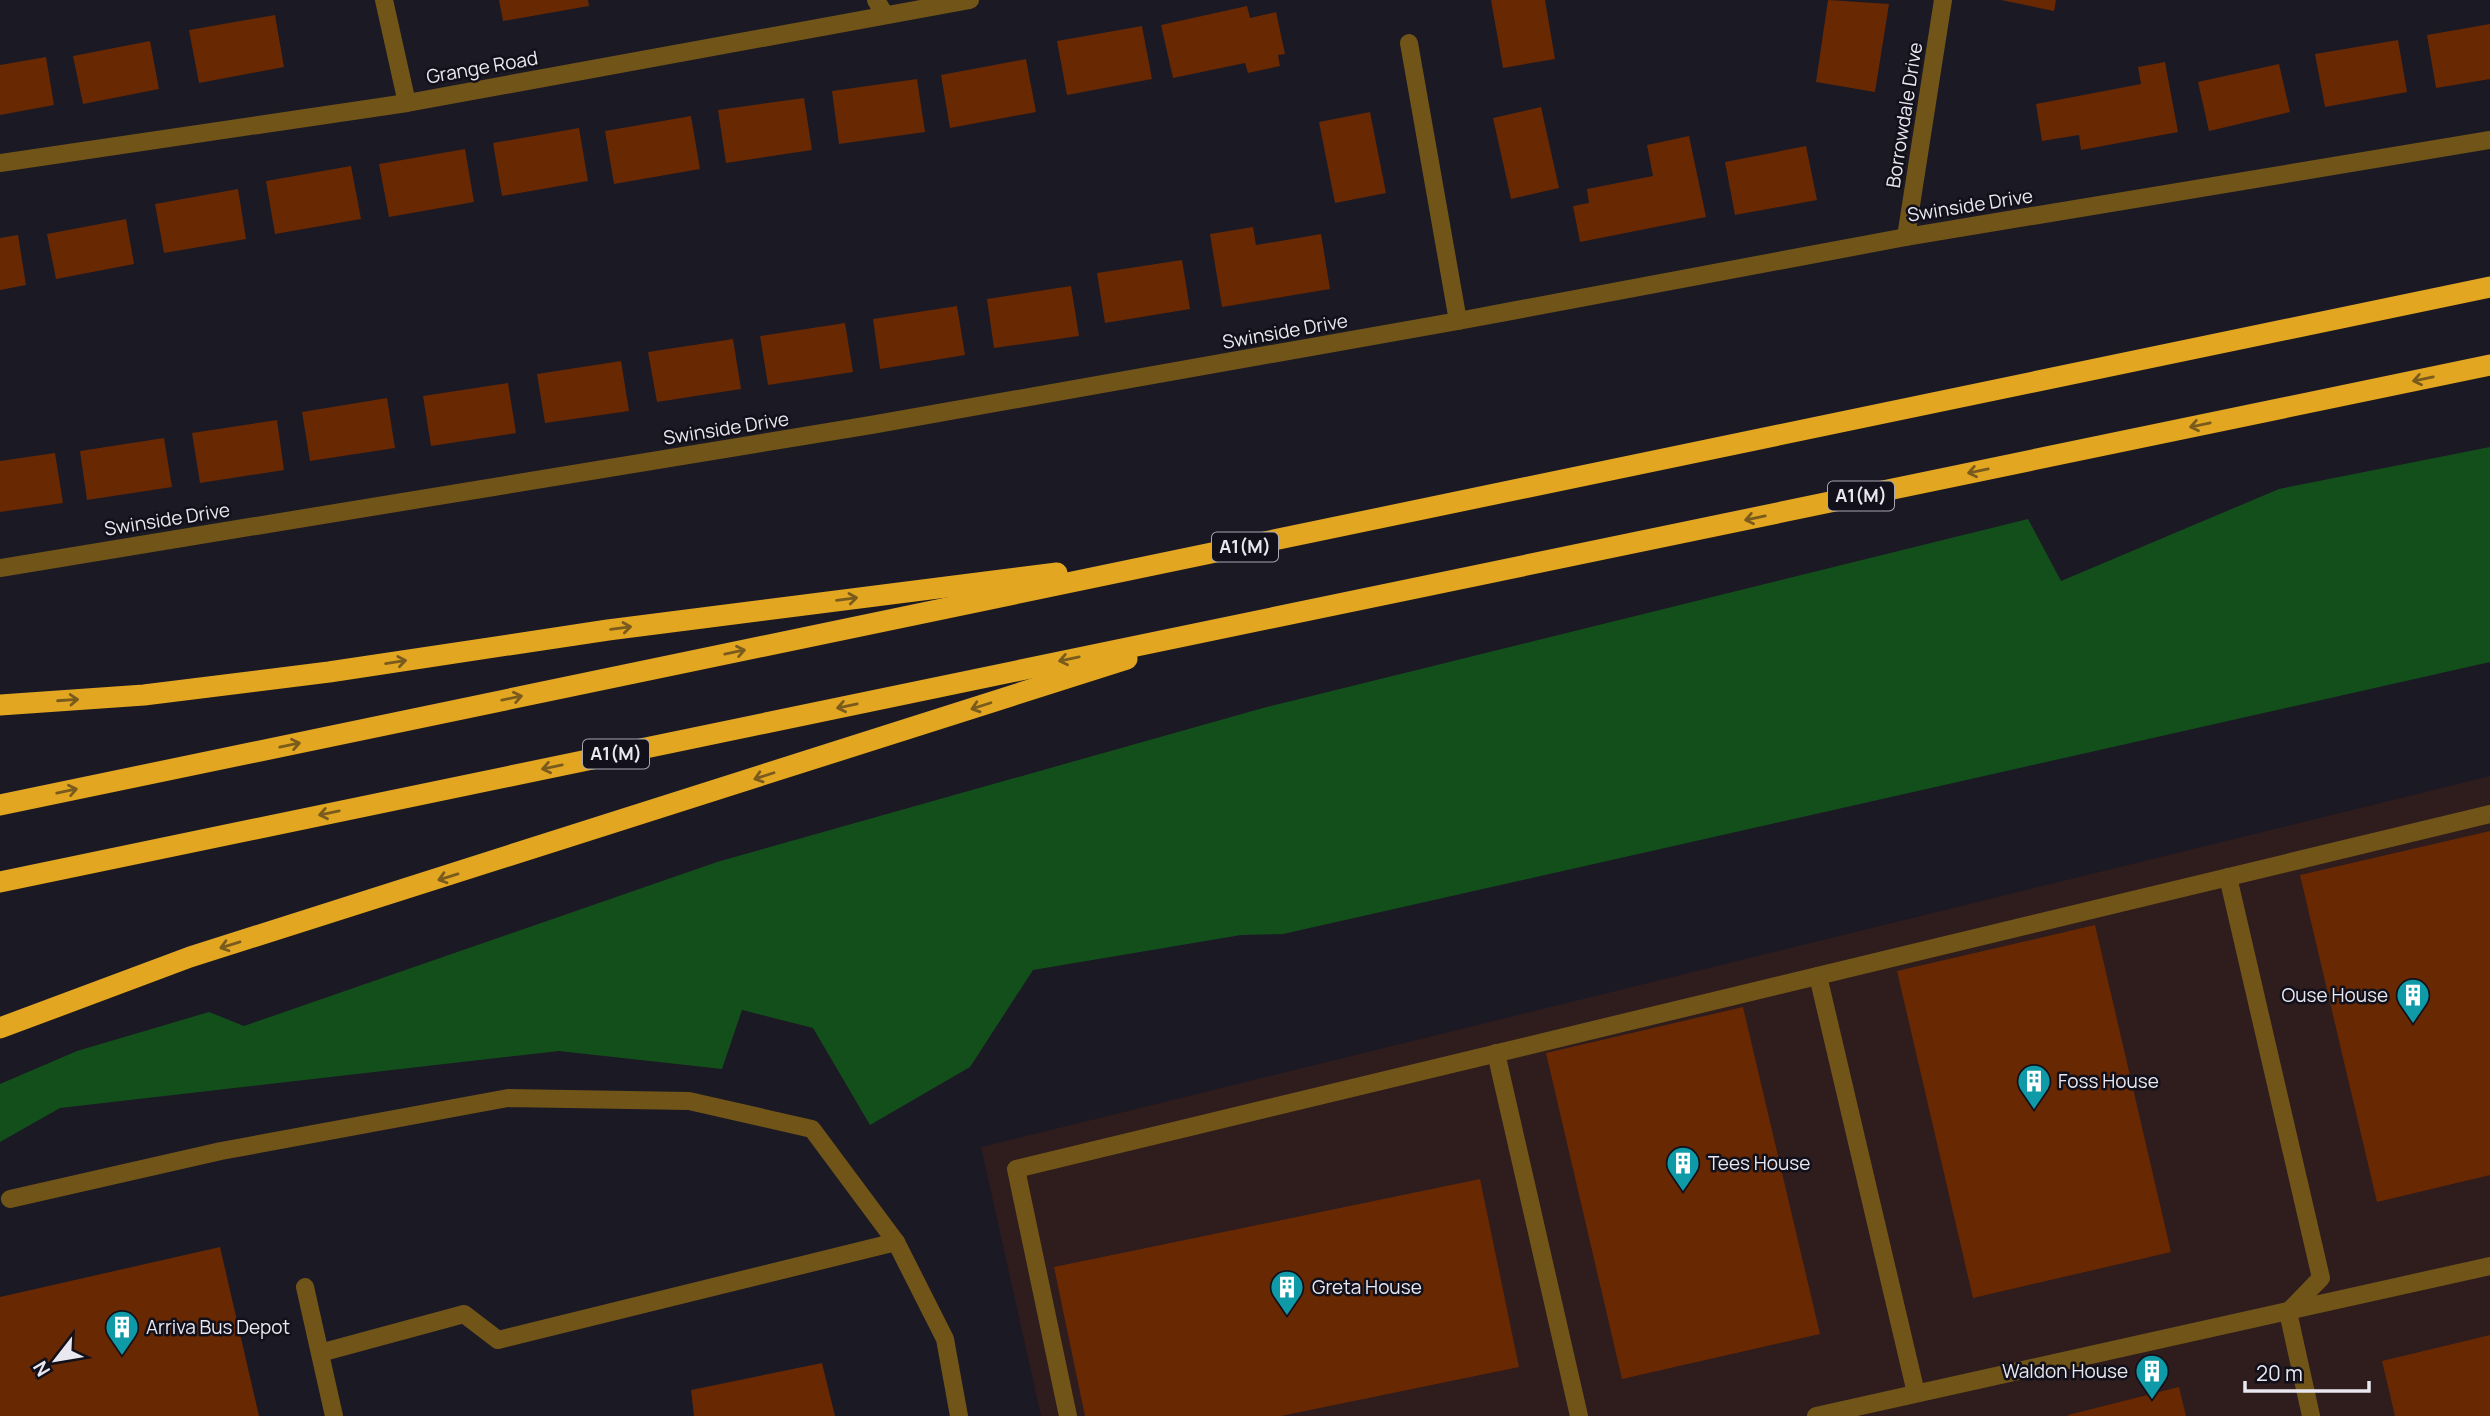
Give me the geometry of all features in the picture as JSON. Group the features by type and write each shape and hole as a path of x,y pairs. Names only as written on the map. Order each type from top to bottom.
{"highway":[{"name":"A1(M)","path":"0,805 2490,287"},
{"name":"A1(M)","path":"0,882 2490,365"},
{"path":"0,705 144,695 328,672 608,630 1217,552"},
{"path":"0,1028 190,957 1232,626"}],"street":[{"path":"384,0 407,103"},
{"name":"Grange Road","path":"0,163 407,103 880,8 970,0"},
{"name":"Borrowdale Drive","path":"1906,237 1943,0"},
{"path":"1409,43 1458,321"},
{"name":"Swinside Drive","path":"0,568 871,425 1458,321 1906,237 2490,139"},
{"path":"1068,1416 1016,1168 2490,814"},
{"path":"2228,877 2321,1278 2288,1312"},
{"path":"1818,976 1916,1394"},
{"path":"1496,1053 1579,1416"},
{"path":"9,1199 221,1150 508,1098 689,1101 812,1129 896,1242 945,1339 959,1416"},
{"path":"320,1353 464,1314 498,1340 896,1242"},
{"path":"1815,1416 2490,1266"},
{"path":"305,1287 334,1416"},
{"path":"2288,1312 2311,1416"}],"shaded area":[{"path":"2490,776 2490,1416 1041,1416 981,1147"}],"green space":[{"path":"2490,447 2490,662 1283,934 1241,935 1033,970 970,1067 870,1125 813,1028 742,1010 722,1069 559,1051 60,1108 0,1142 0,1084 77,1051 209,1012 244,1026 717,862 1263,708 2028,519 2061,581 2279,489"}],"building":[{"path":"499,0 588,0 589,6 503,21"},
{"path":"1491,0 1545,0 1555,59 1503,68"},
{"path":"1828,0 1889,4 1875,92 1816,82"},
{"path":"2001,0 2056,0 2054,11"},
{"path":"1247,6 1250,18 1276,12 1285,54 1278,55 1280,66 1248,73 1245,63 1173,78 1161,25"},
{"path":"275,15 284,67 199,83 189,30"},
{"path":"2490,24 2490,79 2436,88 2427,35"},
{"path":"1142,26 1152,79 1067,95 1057,41"},
{"path":"2398,40 2407,92 2325,107 2315,54"},
{"path":"150,41 159,89 83,104 73,56"},
{"path":"46,57 54,105 0,115 0,65"},
{"path":"1026,59 1036,112 950,128 941,75"},
{"path":"2165,62 2178,132 2081,150 2079,135 2042,141 2036,104 2141,84 2138,67"},
{"path":"2279,64 2290,112 2209,131 2198,82"},
{"path":"917,79 925,132 839,144 832,91"},
{"path":"804,98 812,150 726,163 718,110"},
{"path":"1541,107 1559,188 1511,199 1493,118"},
{"path":"1370,112 1386,193 1335,203 1319,122"},
{"path":"691,116 700,169 614,184 605,131"},
{"path":"579,128 588,181 502,196 493,143"},
{"path":"1689,136 1706,217 1580,242 1573,206 1589,203 1587,189 1653,176 1647,145"},
{"path":"1806,146 1817,200 1735,215 1725,162"},
{"path":"465,149 474,202 389,217 379,164"},
{"path":"351,166 361,219 275,234 266,181"},
{"path":"238,189 246,239 164,253 155,204"},
{"path":"126,219 134,264 56,279 47,234"},
{"path":"1253,227 1256,245 1321,234 1330,289 1222,307 1210,234"},
{"path":"18,235 26,285 0,290 0,238"},
{"path":"1182,260 1190,309 1105,323 1097,273"},
{"path":"1071,286 1079,336 994,348 987,299"},
{"path":"957,306 965,355 880,369 873,319"},
{"path":"845,323 853,372 768,385 760,336"},
{"path":"733,339 741,389 657,402 648,352"},
{"path":"621,361 629,411 545,423 537,374"},
{"path":"508,383 516,433 431,446 423,396"},
{"path":"387,398 395,448 310,461 302,412"},
{"path":"277,420 284,470 200,483 192,433"},
{"path":"164,438 172,487 87,500 80,451"},
{"path":"55,453 63,503 0,512 0,461"},
{"name":"Ouse House","path":"2490,831 2490,1175 2377,1202 2300,875"},
{"name":"Foss House","path":"2095,925 2171,1252 1973,1298 1897,971"},
{"name":"Tees House","path":"1743,1007 1820,1334 1622,1379 1546,1053"},
{"name":"Greta House","path":"1480,1179 1519,1367 1281,1416 1085,1416 1054,1267"},
{"name":"Arriva Bus Depot","path":"220,1247 259,1416 0,1416 0,1297"},
{"path":"2490,1335 2490,1416 2395,1416 2382,1361"},
{"path":"822,1363 835,1416 694,1416 691,1390"},
{"name":"Waldon House","path":"2179,1387 2186,1416 2068,1416 2068,1415"}],"place":[{"name":"Ouse House","path":"2413,1025"},
{"name":"Foss House","path":"2034,1111"},
{"name":"Tees House","path":"1683,1193"},
{"name":"Greta House","path":"1287,1317"},
{"name":"Arriva Bus Depot","path":"122,1357"},
{"name":"Waldon House","path":"2152,1401"}]}
